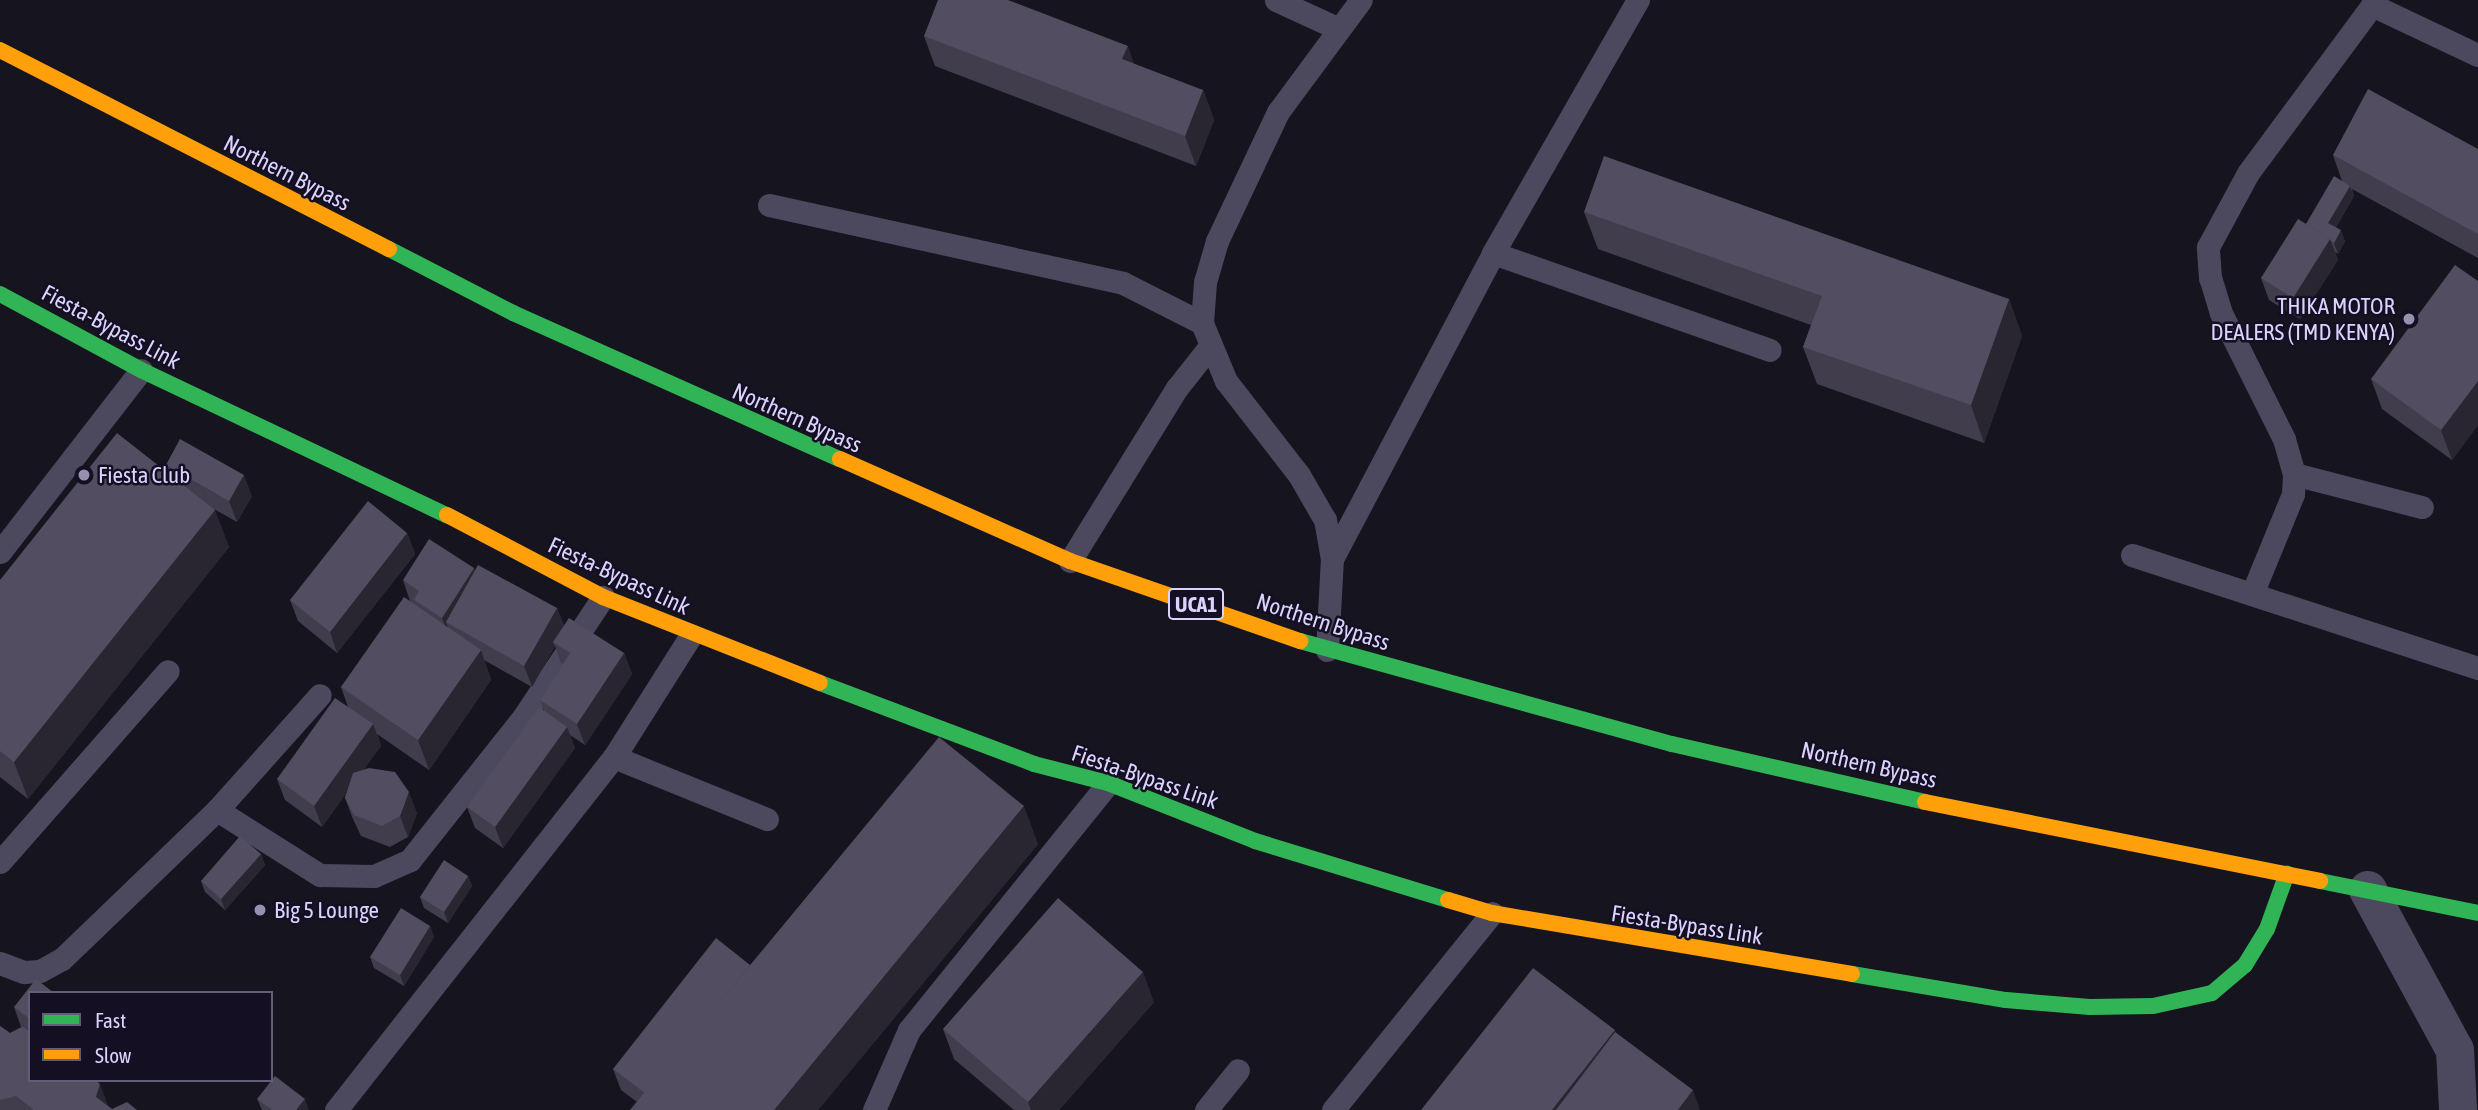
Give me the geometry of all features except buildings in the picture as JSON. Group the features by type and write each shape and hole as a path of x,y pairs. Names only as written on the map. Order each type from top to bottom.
{"main road":[{"name":"Northern Bypass","path":"0,50 513,313 1070,561 1327,650 1672,744 1934,804 2478,913"},
{"name":"Fiesta-Bypass Link","path":"0,294 141,370 377,479 603,597 691,635 1034,764 1108,783 1255,841 1492,913 2006,1000 2090,1007 2153,1006 2212,993 2245,965 2267,929 2287,873"}],"street":[{"path":"2368,890 2455,1050 2458,1110"}],"lane":[{"path":"1276,0 1337,28"},
{"path":"1327,650 1332,559 1325,520 1299,475 1226,381 1202,323 1205,282 1217,242 1278,112 1337,28 1361,0"},
{"path":"1332,559 1493,253 1638,0"},
{"path":"2252,594 2293,494 2294,474 2284,439 2221,313 2210,278 2208,247 2248,173 2374,3 2478,55"},
{"path":"769,205 1123,283 1202,323"},
{"path":"1493,253 1770,350"},
{"path":"1070,561 1177,388 1210,346"},
{"path":"0,552 141,370"},
{"path":"2294,474 2422,507"},
{"path":"2132,555 2478,668"},
{"path":"217,810 320,875 374,876 410,860 524,716 603,597"},
{"path":"336,1110 614,757 691,635"},
{"path":"0,862 168,671"},
{"path":"0,963 23,972 40,971 62,959 217,810 320,695"},
{"path":"614,757 767,819"},
{"path":"874,1110 909,1030 1108,783"},
{"path":"1334,1110 1492,913"},
{"path":"1206,1110 1238,1070"}],"traffic: fast":[{"path":"389,249 513,313 840,459"},
{"path":"0,294 141,370 447,515"},
{"path":"1300,641 1672,744 1925,802"},
{"path":"820,683 1034,764 1108,783 1255,841 1448,900"},
{"path":"1852,974 2006,1000 2090,1007 2153,1006 2212,993 2245,965 2267,929 2287,873"},
{"path":"2320,881 2478,913"}],"traffic: slow":[{"path":"0,50 389,249"},
{"path":"840,459 1070,561 1300,641"},
{"path":"447,515 603,597 820,683"},
{"path":"1925,802 2320,881"},
{"path":"1448,900 1492,913 1852,974"}],"place":[{"name":"THIKA MOTOR DEALERS (TMD KENYA)","path":"2409,319"},
{"name":"Fiesta Club","path":"84,475"},
{"name":"Big 5 Lounge","path":"260,910"}]}
